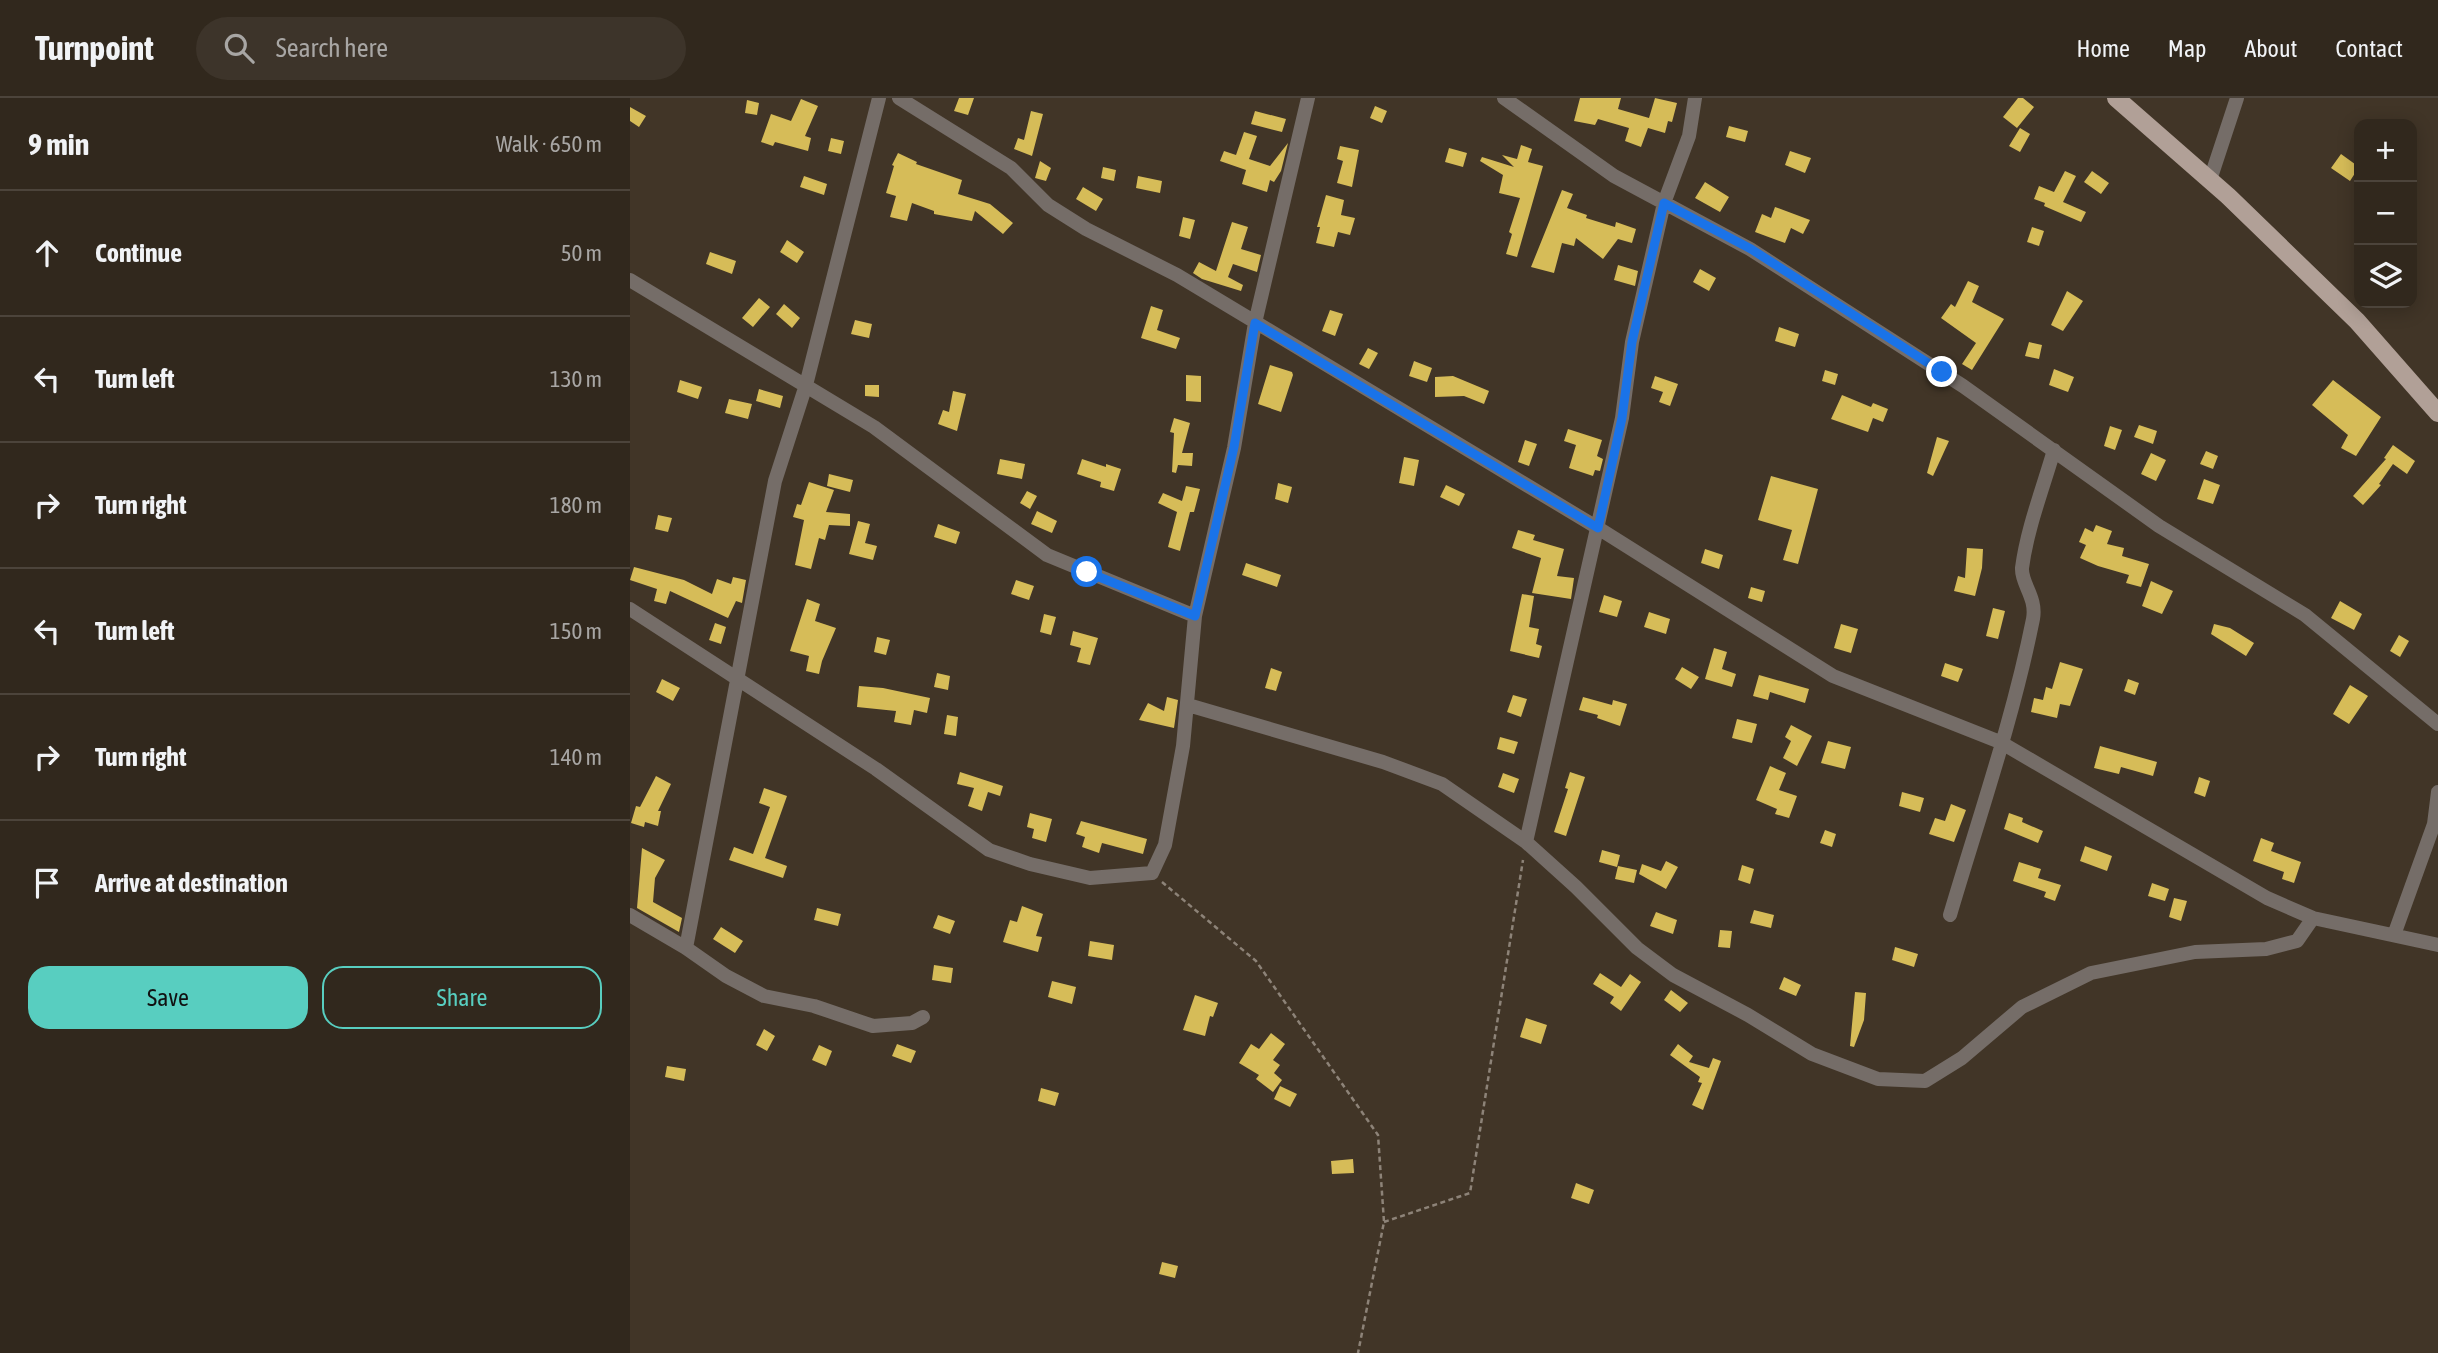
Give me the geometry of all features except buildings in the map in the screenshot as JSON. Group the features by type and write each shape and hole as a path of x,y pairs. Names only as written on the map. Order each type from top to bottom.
{"main road":[{"path":"2116,98 2210,180 2357,321 2438,412"}],"street":[{"path":"686,948 775,481 806,385 879,98"},
{"path":"899,98 1011,169 1048,205 1086,229 1177,275 1598,528 1833,676 2000,742 2249,888 2313,918 2438,945"},
{"path":"630,609 876,769 989,850 1030,864 1090,878 1152,873 1165,845 1188,705 1195,616 1234,447 1255,323 1308,98"},
{"path":"1504,98 1614,176 1751,249 1963,386 2158,526 2305,615 2438,723"},
{"path":"1526,842 1622,418 1632,342 1664,203 1689,136 1695,98"},
{"path":"2210,180 2237,98"},
{"path":"630,280 874,427 1047,555 1195,616"},
{"path":"1950,915 2016,695 2034,614 2032,596 2022,572 2025,552 2054,450"},
{"path":"1188,705 1383,762 1442,784 1526,842 1637,948 1673,975 1748,1015 1812,1054 1878,1079 1925,1081 1962,1058 2022,1007 2091,973 2195,952 2266,949 2297,940 2313,918"},
{"path":"2395,935 2434,824 2438,792"},
{"path":"630,915 686,948 726,976 764,996 814,1006 873,1026 912,1023 923,1017"}],"path":[{"path":"1384,1222 1470,1193 1526,842"},
{"path":"1152,873 1256,961 1378,1135 1384,1222 1358,1353"}],"route":[{"path":"1087,572 1195,616 1234,447 1255,323 1598,528 1622,418 1632,342 1664,203 1751,249 1942,372"}]}
